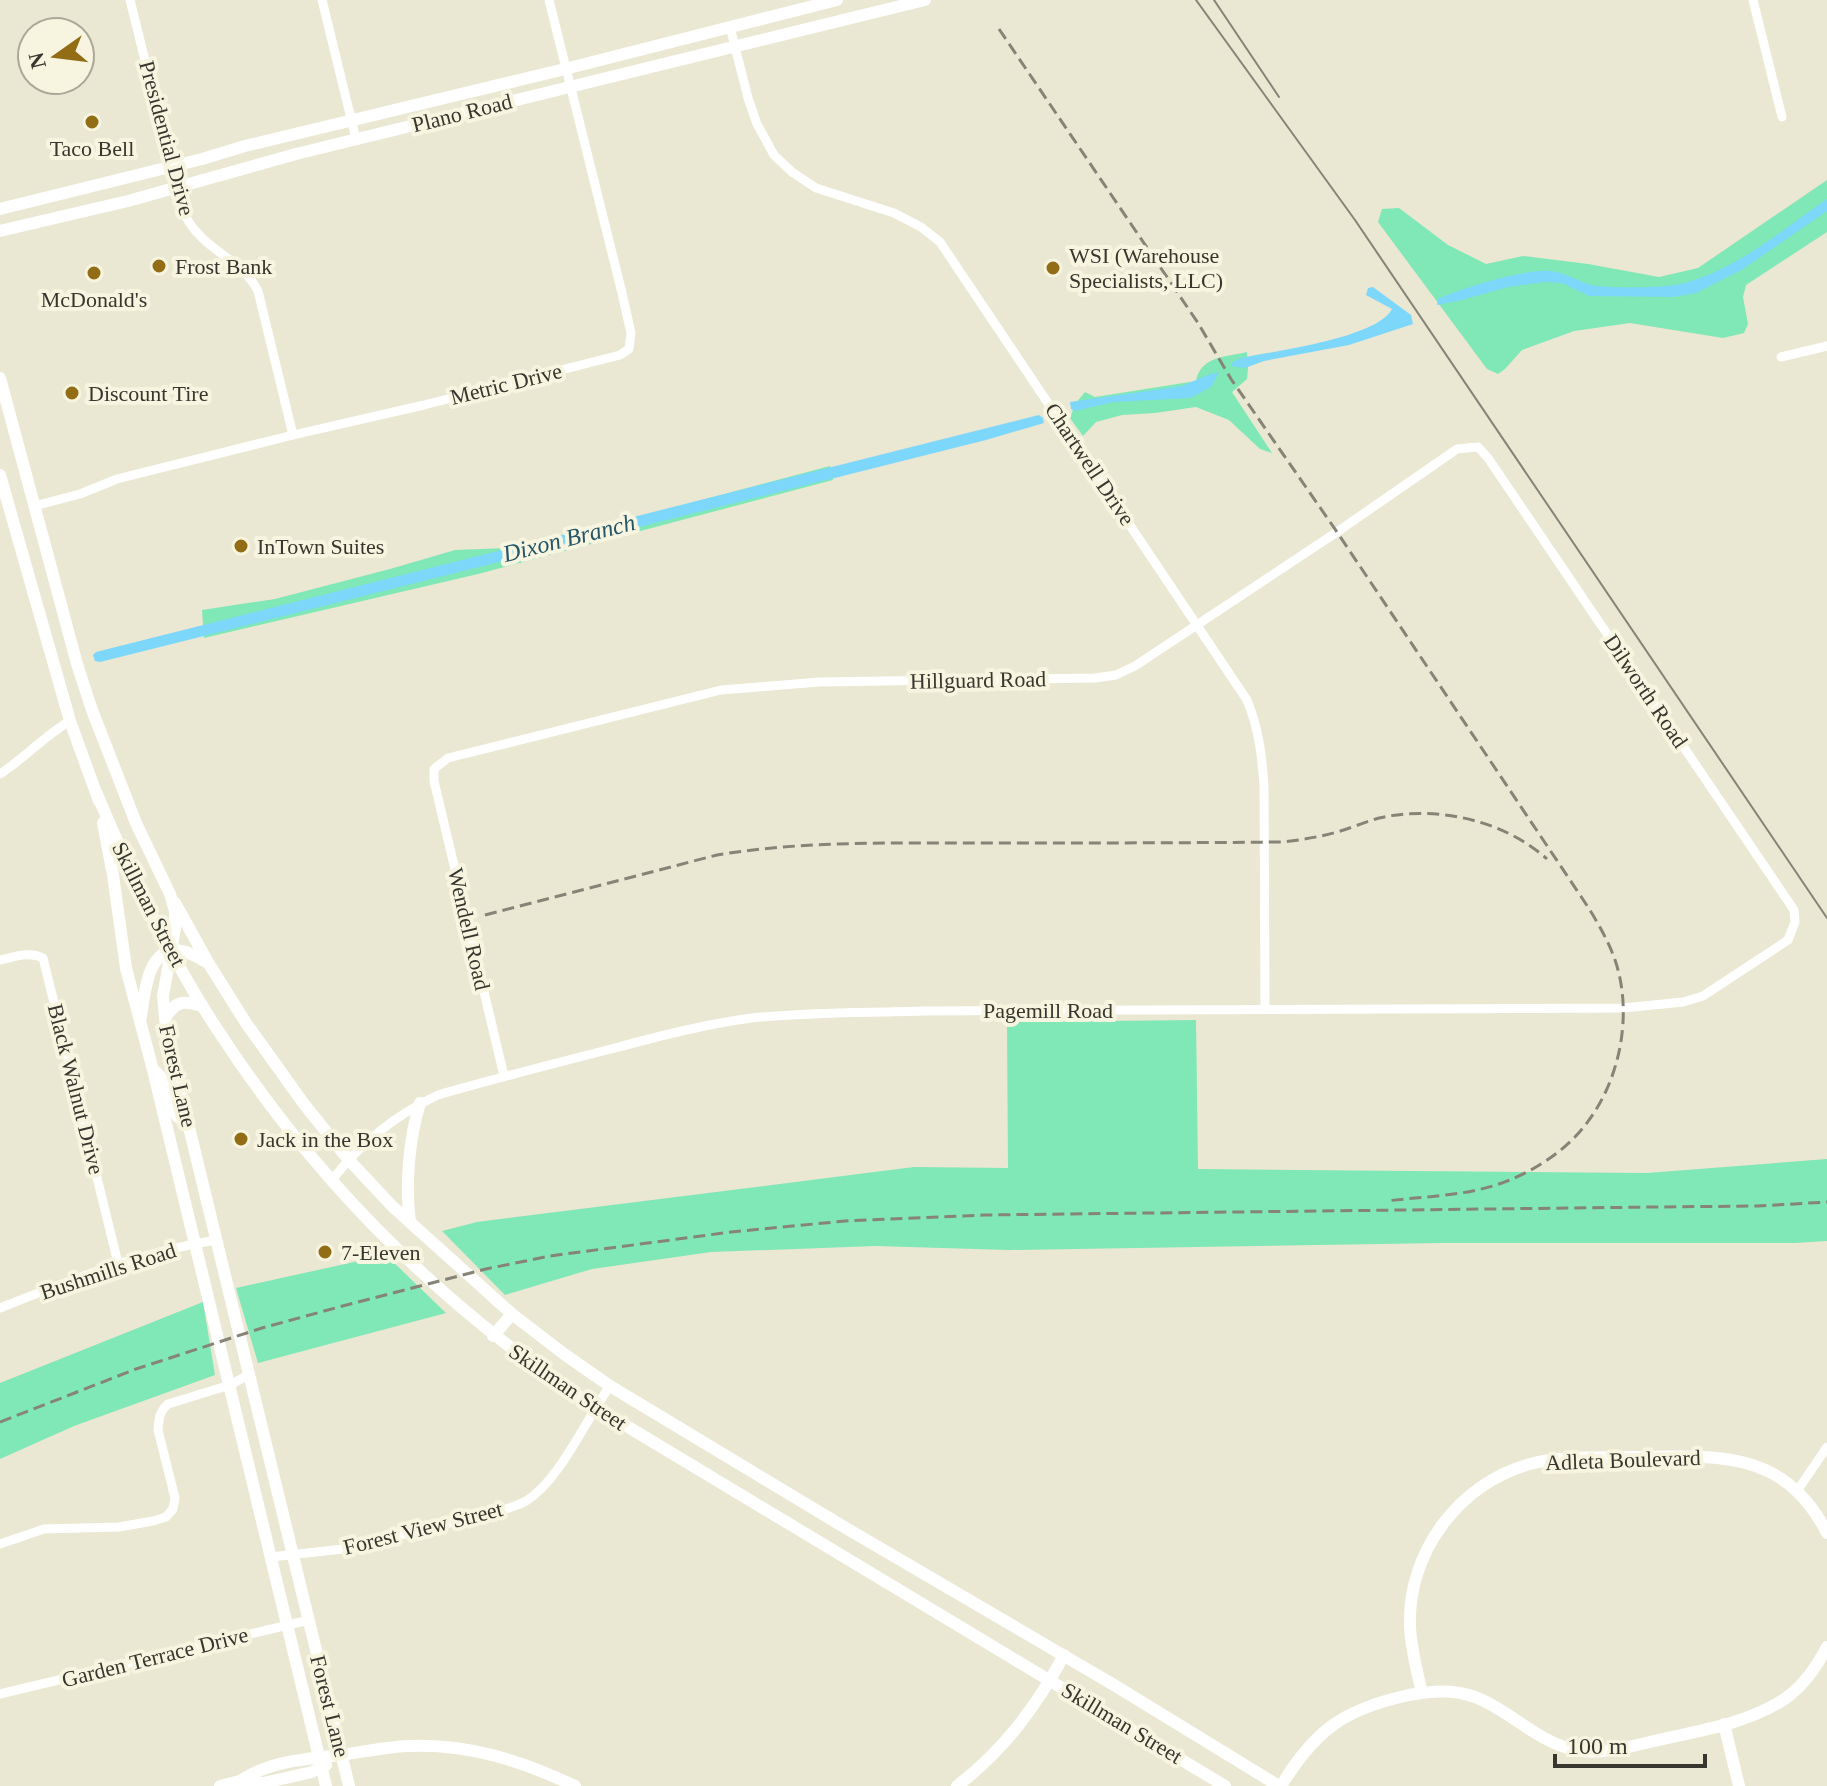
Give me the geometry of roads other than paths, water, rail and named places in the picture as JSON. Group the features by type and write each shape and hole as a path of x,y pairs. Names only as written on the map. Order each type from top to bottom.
{"main road":[{"name":"Plano Road","path":"0,209 837,0"},
{"name":"Plano Road","path":"0,231 900,3 925,0"},
{"name":"Forest Lane","path":"0,378 92,710 136,823 175,911 175,929 163,996 169,1045 349,1786"},
{"name":"Forest Lane","path":"0,475 5,514 70,721 97,794 113,875 126,968 326,1786"},
{"path":"5,514 34,506"},
{"path":"70,721 92,710"},
{"name":"Skillman Street","path":"97,794 137,886 171,950 202,1006 240,1063 332,1180 380,1233 447,1296 493,1336 595,1407 1225,1786"},
{"name":"Skillman Street","path":"170,894 209,964 265,1049 348,1159 392,1206 512,1314 610,1386 1280,1786"},
{"path":"141,1020 154,962 171,950 189,953 209,964"},
{"path":"165,1018 171,1008 180,1003 202,1006"},
{"path":"153,1070 167,1084 175,1116 188,1121"},
{"path":"410,1222 407,1192 420,1103"},
{"path":"493,1336 512,1314"},
{"name":"Adleta Boulevard","path":"1422,1693 1411,1643 1410,1611 1417,1574 1427,1548 1445,1521 1471,1494 1500,1476 1530,1464 1564,1459 1715,1456 1773,1474 1797,1491 1827,1533"},
{"path":"820,1544 834,1521"},
{"path":"1280,1786 1313,1740 1336,1722 1387,1700 1422,1693 1457,1692 1488,1703 1562,1747 1597,1752 1724,1724 1769,1709 1789,1697 1807,1678 1827,1647"},
{"path":"957,1786 975,1773 1010,1738 1064,1655"},
{"path":"1724,1724 1739,1786"},
{"path":"220,1786 240,1781 263,1783 342,1755 411,1746 453,1747 482,1752 513,1760 575,1786"}],"street":[{"name":"Presidential Drive","path":"130,0 184,214 199,236 235,262 251,278 258,291 293,435"},
{"path":"322,0 356,139"},
{"name":"Metric Drive","path":"34,506 80,494 117,479 620,355 629,349 631,333 622,293 549,0"},
{"path":"1753,0 1782,117"},
{"name":"Chartwell Drive","path":"730,27 744,88 757,124 774,155 816,188 894,213 921,227 940,242 1247,700 1262,753 1264,787 1265,1009"},
{"path":"1781,357 1827,346"},
{"name":"Hillguard Road","path":"434,781 434,769 448,758 721,690 819,682 1095,678 1116,675 1198,625 1457,449 1478,447"},
{"name":"Dilworth Road","path":"1478,447 1794,910 1795,922 1788,940"},
{"path":"0,774 70,721"},
{"name":"Wendell Road","path":"434,781 504,1076"},
{"name":"Pagemill Road","path":"332,1180 348,1159 389,1124 438,1095 688,1029 754,1018 932,1011 1623,1008 1683,1002 1703,996 1788,940"},
{"name":"Black Walnut Drive","path":"0,960 28,954 43,958 118,1263"},
{"name":"Bushmills Road","path":"0,1308 118,1263 217,1240"},
{"path":"0,1544 44,1529 131,1526 166,1517 173,1509 175,1498 158,1430 162,1410 168,1404 230,1385 248,1368"},
{"name":"Forest View Street","path":"271,1557 343,1549 492,1513 527,1500 546,1483 561,1463 610,1386"},
{"path":"1797,1491 1827,1447"},
{"name":"Garden Terrace Drive","path":"0,1694 309,1620"}],"water":[{"path":"1827,199 1827,211 1743,269 1696,293 1673,297 1589,296 1562,283 1545,282 1508,287 1437,305 1438,299 1462,290 1538,271 1556,272 1603,287 1667,286 1695,280 1755,250"},
{"path":"1373,287 1411,315 1413,324 1349,345 1264,361 1245,368 1231,366 1241,358 1324,342 1367,328 1383,319 1392,309 1366,295 1368,288"},
{"path":"1219,372 1211,387 1190,398 1113,402 1075,411 1071,409 1070,402 1182,386"},
{"name":"Dixon Branch","path":"1039,415 1044,423 986,440 100,662 95,661 93,655 96,652"}],"tram line":[{"path":"1196,0 1355,220 1827,918"},
{"path":"1214,0 1279,97"}],"railway":[{"path":"999,29 1582,898 1600,926 1614,957 1623,998 1621,1041 1610,1083 1589,1120 1573,1138 1555,1155 1534,1168 1497,1185 1386,1201"},
{"path":"485,915 717,855 812,845 1282,842 1330,834 1379,818 1423,813 1490,825 1510,834 1547,859"},
{"path":"0,1422 136,1369 262,1328 339,1307 486,1269 550,1256 731,1232 845,1221 984,1215 1758,1206 1827,1202"}],"place":[{"name":"Taco Bell","path":"92,122"},
{"name":"Frost Bank","path":"159,266"},
{"name":"WSI (Warehouse Specialists, LLC)","path":"1053,268"},
{"name":"McDonald's","path":"94,273"},
{"name":"Discount Tire","path":"72,393"},
{"name":"InTown Suites","path":"241,546"},
{"name":"Jack in the Box","path":"241,1139"},
{"name":"7-Eleven","path":"325,1252"}]}
